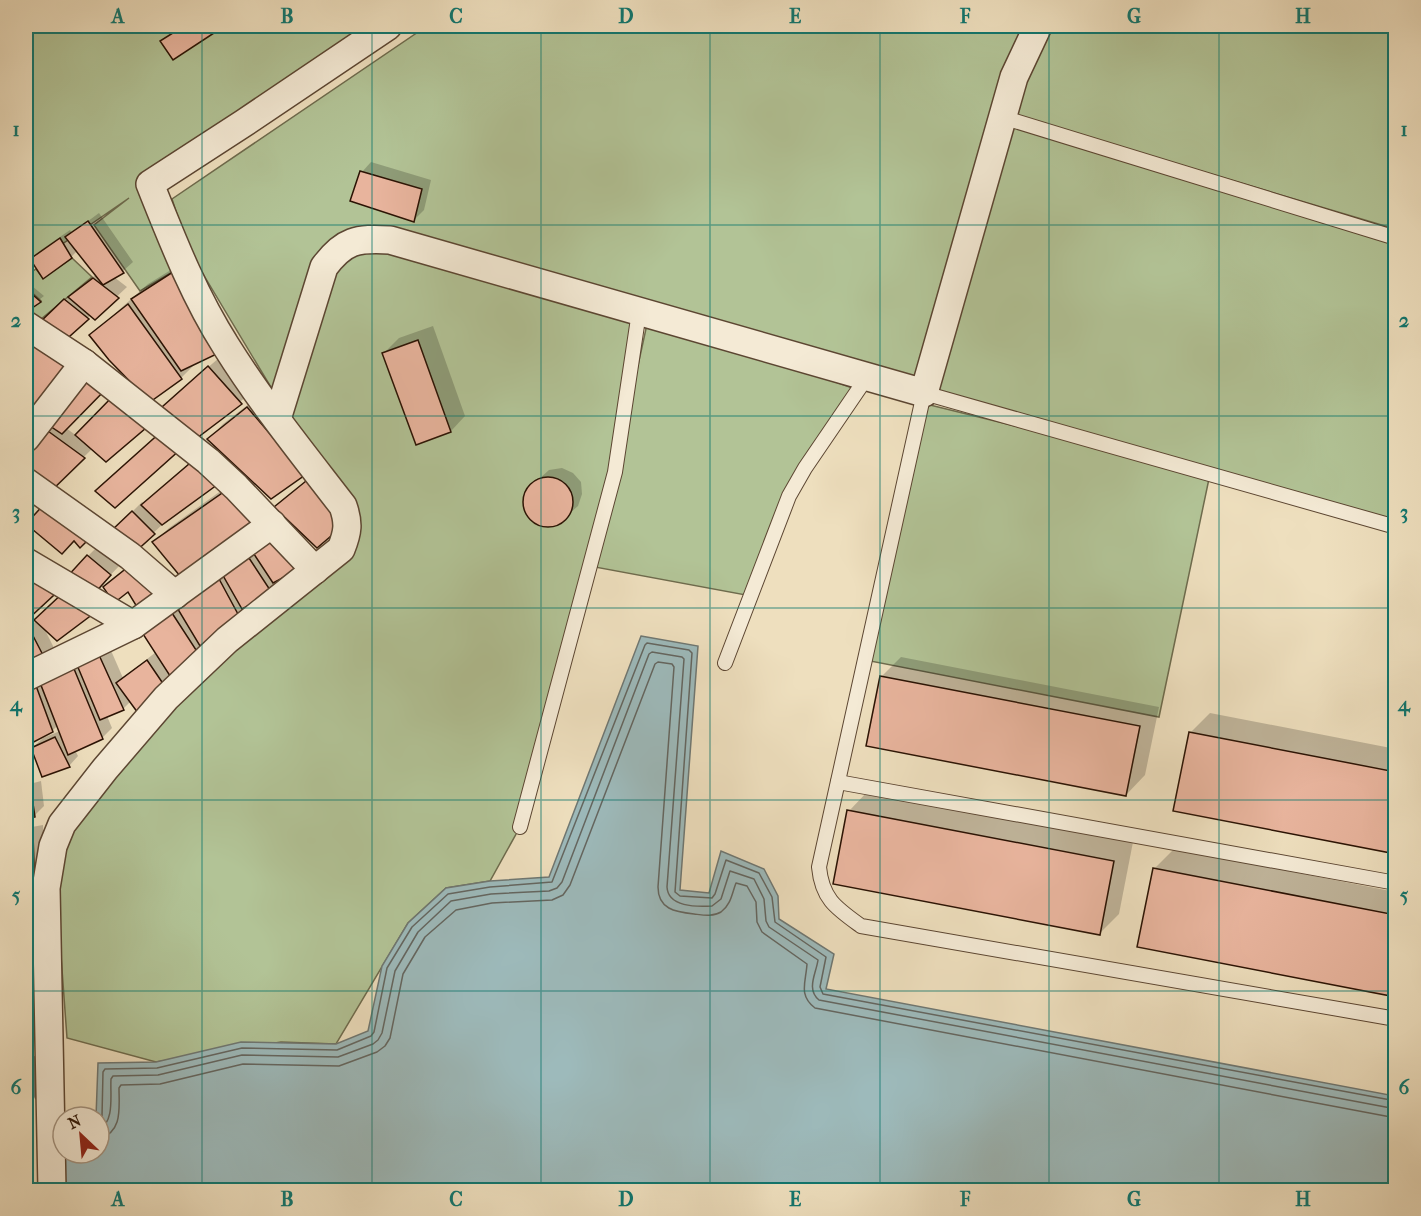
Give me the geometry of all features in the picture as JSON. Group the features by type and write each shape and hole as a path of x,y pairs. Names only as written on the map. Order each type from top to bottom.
{"street":[{"path":"52,1191 46,888 52,846 62,824 105,769 166,698 227,640 341,549 348,533 348,521 343,506 277,419 225,345 180,261 150,184 388,26"},
{"path":"277,419 324,267 345,244 363,238 390,240 924,393 1014,77 1038,26"},
{"path":"26,325 84,363 208,461 315,570"},
{"path":"26,438 84,363"},
{"path":"26,482 130,556 175,595"},
{"path":"26,677 133,625 272,524"},
{"path":"26,562 133,625"}],"lane":[{"path":"1002,117 1395,238"},
{"path":"520,827 615,472 639,312"},
{"path":"725,663 789,496 805,468 867,377"},
{"path":"1395,527 924,393 819,867 820,883 828,900 861,926 1395,1019"},
{"path":"838,782 1395,883"}],"green space":[{"path":"26,26 389,26 150,184 176,270 140,291 94,225 129,198 26,269"},
{"path":"427,26 1031,26 917,384 382,233 328,249 278,399 188,249 172,199"},
{"path":"1047,26 1395,26 1395,229 1009,114"},
{"path":"1009,119 1395,240 1395,523 934,390"},
{"path":"363,238 639,312 618,457 649,315 858,390 805,468 751,596 590,566 520,827 490,881 446,888 408,923 336,1044 281,1042 156,1062 67,1038 53,846 166,698 348,533 277,419 324,267"},
{"path":"72,258 92,277 35,324 26,312 41,301 26,287 26,276 36,269 43,278"},
{"path":"922,403 1210,474 1159,717 865,660"},
{"path":"26,997 33,998 33,1060 26,1054"}],"water":[{"path":"641,636 698,646 680,890 709,893 721,851 764,869 778,896 779,919 834,954 826,989 1395,1096 1395,1190 42,1190 56,1165 111,1165 111,1105 96,1105 98,1063 156,1062 241,1042 336,1044 368,1031 382,966 408,923 446,888 490,881 549,877"}],"building":[{"path":"184,26 209,26 214,33 173,60 160,41"},
{"path":"360,171 422,189 414,222 350,201"},
{"path":"88,221 124,273 103,285 65,237"},
{"path":"60,238 72,258 43,279 30,259"},
{"path":"176,270 223,351 181,371 131,299"},
{"path":"93,278 119,298 95,320 68,297"},
{"path":"26,289 41,302 26,312"},
{"path":"64,299 89,319 61,344 35,327"},
{"path":"128,304 182,379 150,402 109,360 89,335"},
{"path":"26,336 65,367 26,418"},
{"path":"418,340 451,432 416,445 382,353"},
{"path":"208,366 242,404 197,438 162,407"},
{"path":"83,370 106,389 62,434 44,422"},
{"path":"115,394 153,422 106,462 75,435"},
{"path":"247,407 305,475 271,499 207,439"},
{"path":"41,426 85,458 48,494 26,477 26,446"},
{"path":"162,431 182,448 115,508 95,491"},
{"path":"196,458 221,482 162,525 141,505"},
{"path":"311,477 331,504 338,530 317,548 274,507"},
{"path":"548,477 562,481 569,488 573,502 569,516 562,523 548,527 534,523 527,516 523,502 527,488 534,481"},
{"path":"228,489 260,523 180,576 152,542"},
{"path":"26,500 33,507 26,517"},
{"path":"47,501 94,534 80,548 74,541 62,554 26,524"},
{"path":"132,511 155,534 134,553 110,532"},
{"path":"271,534 296,571 273,583 250,548"},
{"path":"87,555 111,575 93,595 65,579"},
{"path":"247,555 272,593 242,609 221,572"},
{"path":"133,563 162,591 137,607 128,592 114,603 103,587"},
{"path":"27,575 54,595 26,621 26,577"},
{"path":"218,577 239,616 200,646 176,606"},
{"path":"65,591 93,614 57,641 34,620"},
{"path":"172,613 200,656 172,679 143,634"},
{"path":"29,628 45,659 26,667 26,630"},
{"path":"99,655 124,710 100,720 77,665"},
{"path":"147,660 164,685 138,713 116,683"},
{"path":"72,664 103,739 68,755 39,680"},
{"path":"880,676 1140,726 1126,796 866,746"},
{"path":"35,683 53,732 26,746 26,687"},
{"path":"1189,732 1396,772 1396,854 1173,811"},
{"path":"55,737 70,767 42,777 31,748"},
{"path":"31,790 35,817 26,819 26,792"},
{"path":"847,810 1114,861 1100,935 833,884"},
{"path":"33,834 35,897 26,899 26,836"},
{"path":"1153,868 1396,915 1396,997 1137,947"},
{"path":"26,946 38,946 33,998 26,997"}],"waterway":[{"path":"26,1054 33,1060 38,1096"}]}
